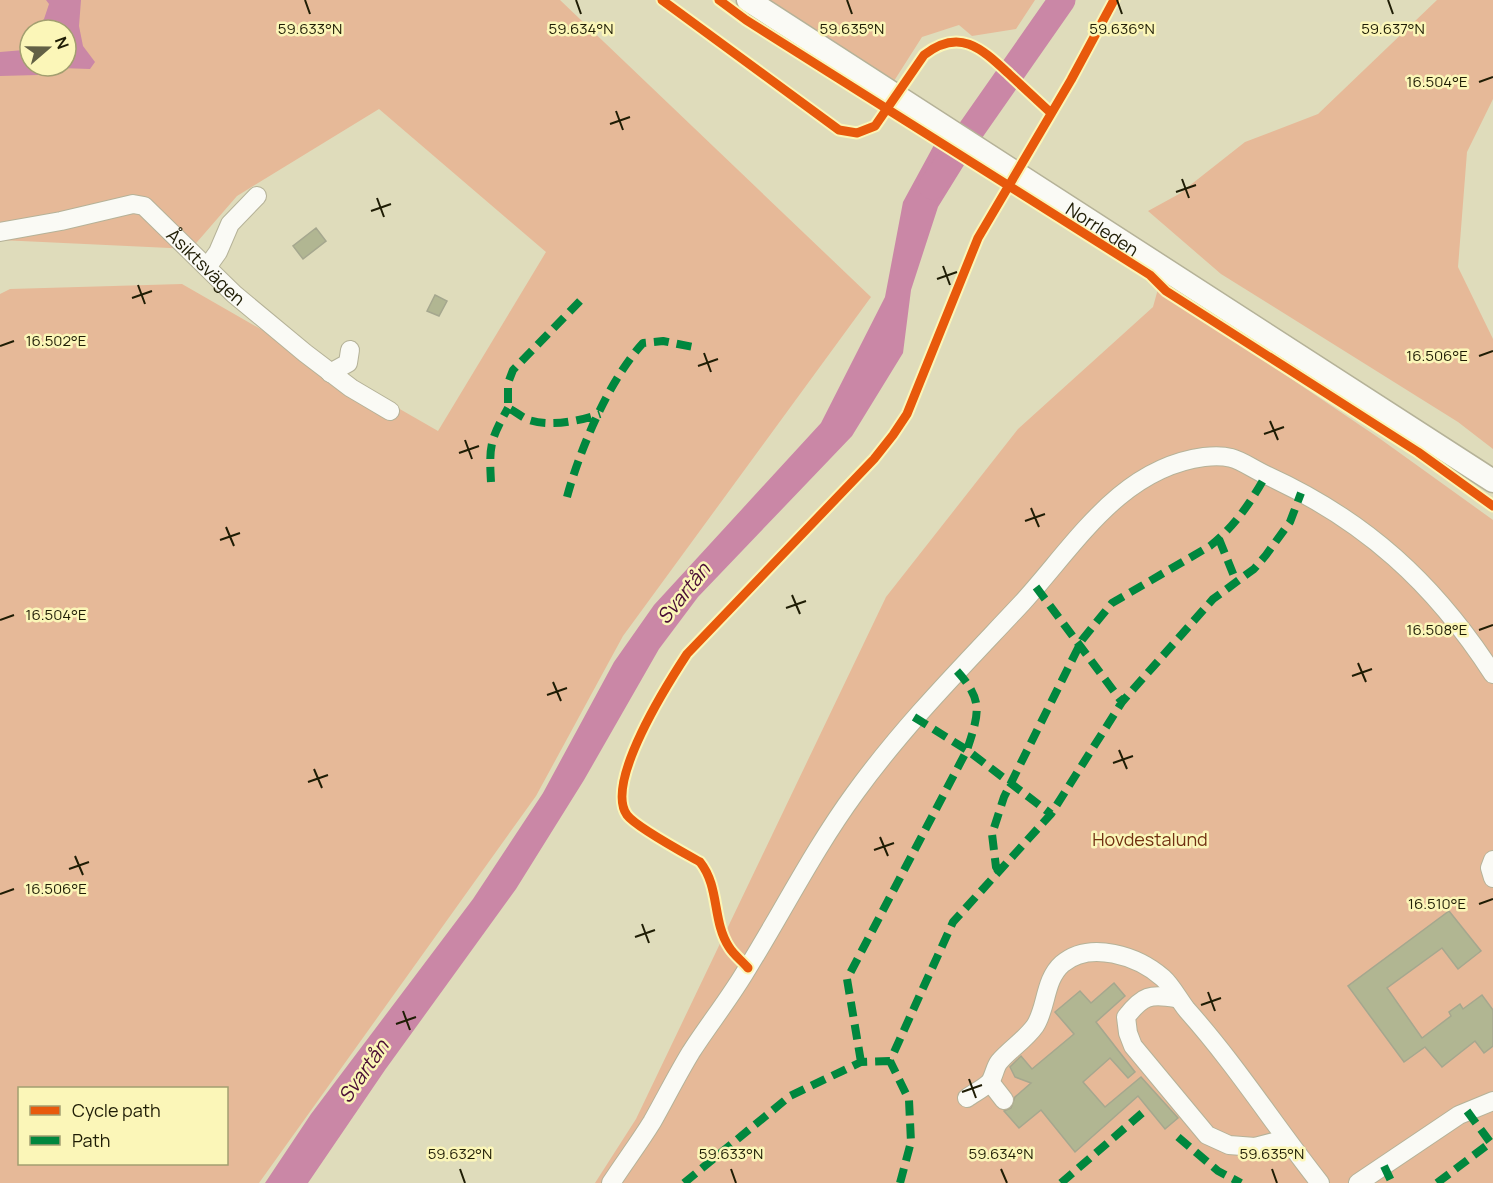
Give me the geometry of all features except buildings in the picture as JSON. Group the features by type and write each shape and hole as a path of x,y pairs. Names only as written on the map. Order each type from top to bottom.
{"main road":[{"name":"Norrleden","path":"748,0 1456,456 1493,483"}],"street":[{"path":"208,266 218,252 230,224 257,196"},
{"name":"Åsiktsvägen","path":"0,232 61,221 133,204 144,206 208,266 234,294 330,373 390,411"},
{"path":"330,373 348,363 351,350"},
{"path":"611,1183 651,1123 690,1053 748,968 810,861 855,793 928,702 1023,602 1104,509 1139,479 1171,464 1205,456 1232,456 1287,484 1353,524 1405,563 1425,588 1445,606 1493,674"},
{"path":"1493,860 1490,868 1493,878"},
{"path":"968,1098 990,1082 998,1063 1035,1026 1041,1013 1045,994 1059,966 1065,962 1103,952 1125,957 1147,966 1164,979 1176,998 1226,1053 1261,1100 1285,1139 1320,1183"},
{"path":"1176,998 1156,995 1139,1000 1126,1017 1128,1033 1133,1046 1207,1135 1229,1144 1255,1147 1285,1139"},
{"path":"990,1082 1004,1100"},
{"path":"1358,1183 1459,1114 1493,1101"}],"green space":[{"path":"0,0 560,0 871,297 623,636 536,796 259,1183 0,1183 0,294 10,289 182,284 438,431 546,252 379,109 237,196 191,249 0,240"},
{"path":"770,0 1035,0 1016,29 972,36 959,25 922,37 894,81"},
{"path":"1437,0 1493,0 1493,99 1467,152 1458,267 1493,339 1493,449 1458,422 1221,274 1148,211 1179,194 1245,142 1318,114"},
{"name":"Hovdestalund","path":"1158,289 1379,438 1493,520 1493,1183 595,1183 636,1119 886,597 1018,429 1153,307"}],"water":[{"path":"46,0 81,0 79,26 83,46 95,62 90,69 78,69 78,18 44,18 49,4"},
{"path":"18,50 18,76 0,76 0,52"},
{"path":"934,145 964,165 938,207 911,290 903,353 852,436 698,597 659,649 584,780 516,889 385,1070 308,1183 265,1183 311,1114 473,899 543,793 614,662 654,605 821,423 885,297 903,202"}],"waterway":[{"name":"Svartån","path":"932,186 1062,0"}],"marked path":[{"path":"580,301 513,370 508,383 508,408 529,420 546,423 574,421 600,414"},
{"path":"567,497 588,437 607,395 643,343 663,341 693,347"},
{"path":"491,482 492,443 508,408"},
{"path":"999,872 996,867 992,834 1004,797 1082,640 1112,603 1210,546 1219,538 1242,513 1266,475"},
{"path":"900,1183 911,1142 909,1100 890,1061 953,922 1051,814 1122,702 1213,599 1254,569 1266,555 1290,522 1301,493"},
{"path":"1219,539 1236,581"},
{"path":"1036,587 1122,702"},
{"path":"861,1062 847,979 967,750 977,708 972,691 957,671"},
{"path":"914,717 967,750 1051,814"},
{"path":"684,1183 790,1096 861,1062 890,1061"},
{"path":"1061,1183 1148,1108"},
{"path":"1467,1111 1493,1146"},
{"path":"1178,1137 1218,1171 1241,1183"},
{"path":"1437,1183 1490,1143"},
{"path":"1384,1166 1392,1183"}],"cycle path":[{"path":"662,0 839,130 857,133 875,126 924,55 937,47 960,42 980,50 989,57 1051,113"},
{"path":"719,0 746,20 1150,275 1166,291 1418,452 1493,506"},
{"path":"748,968 731,950 724,937 711,882 700,862 650,833 627,815 622,800 624,780 631,758 641,733 687,654 874,459 907,414 978,238 1071,80 1114,0"}]}
